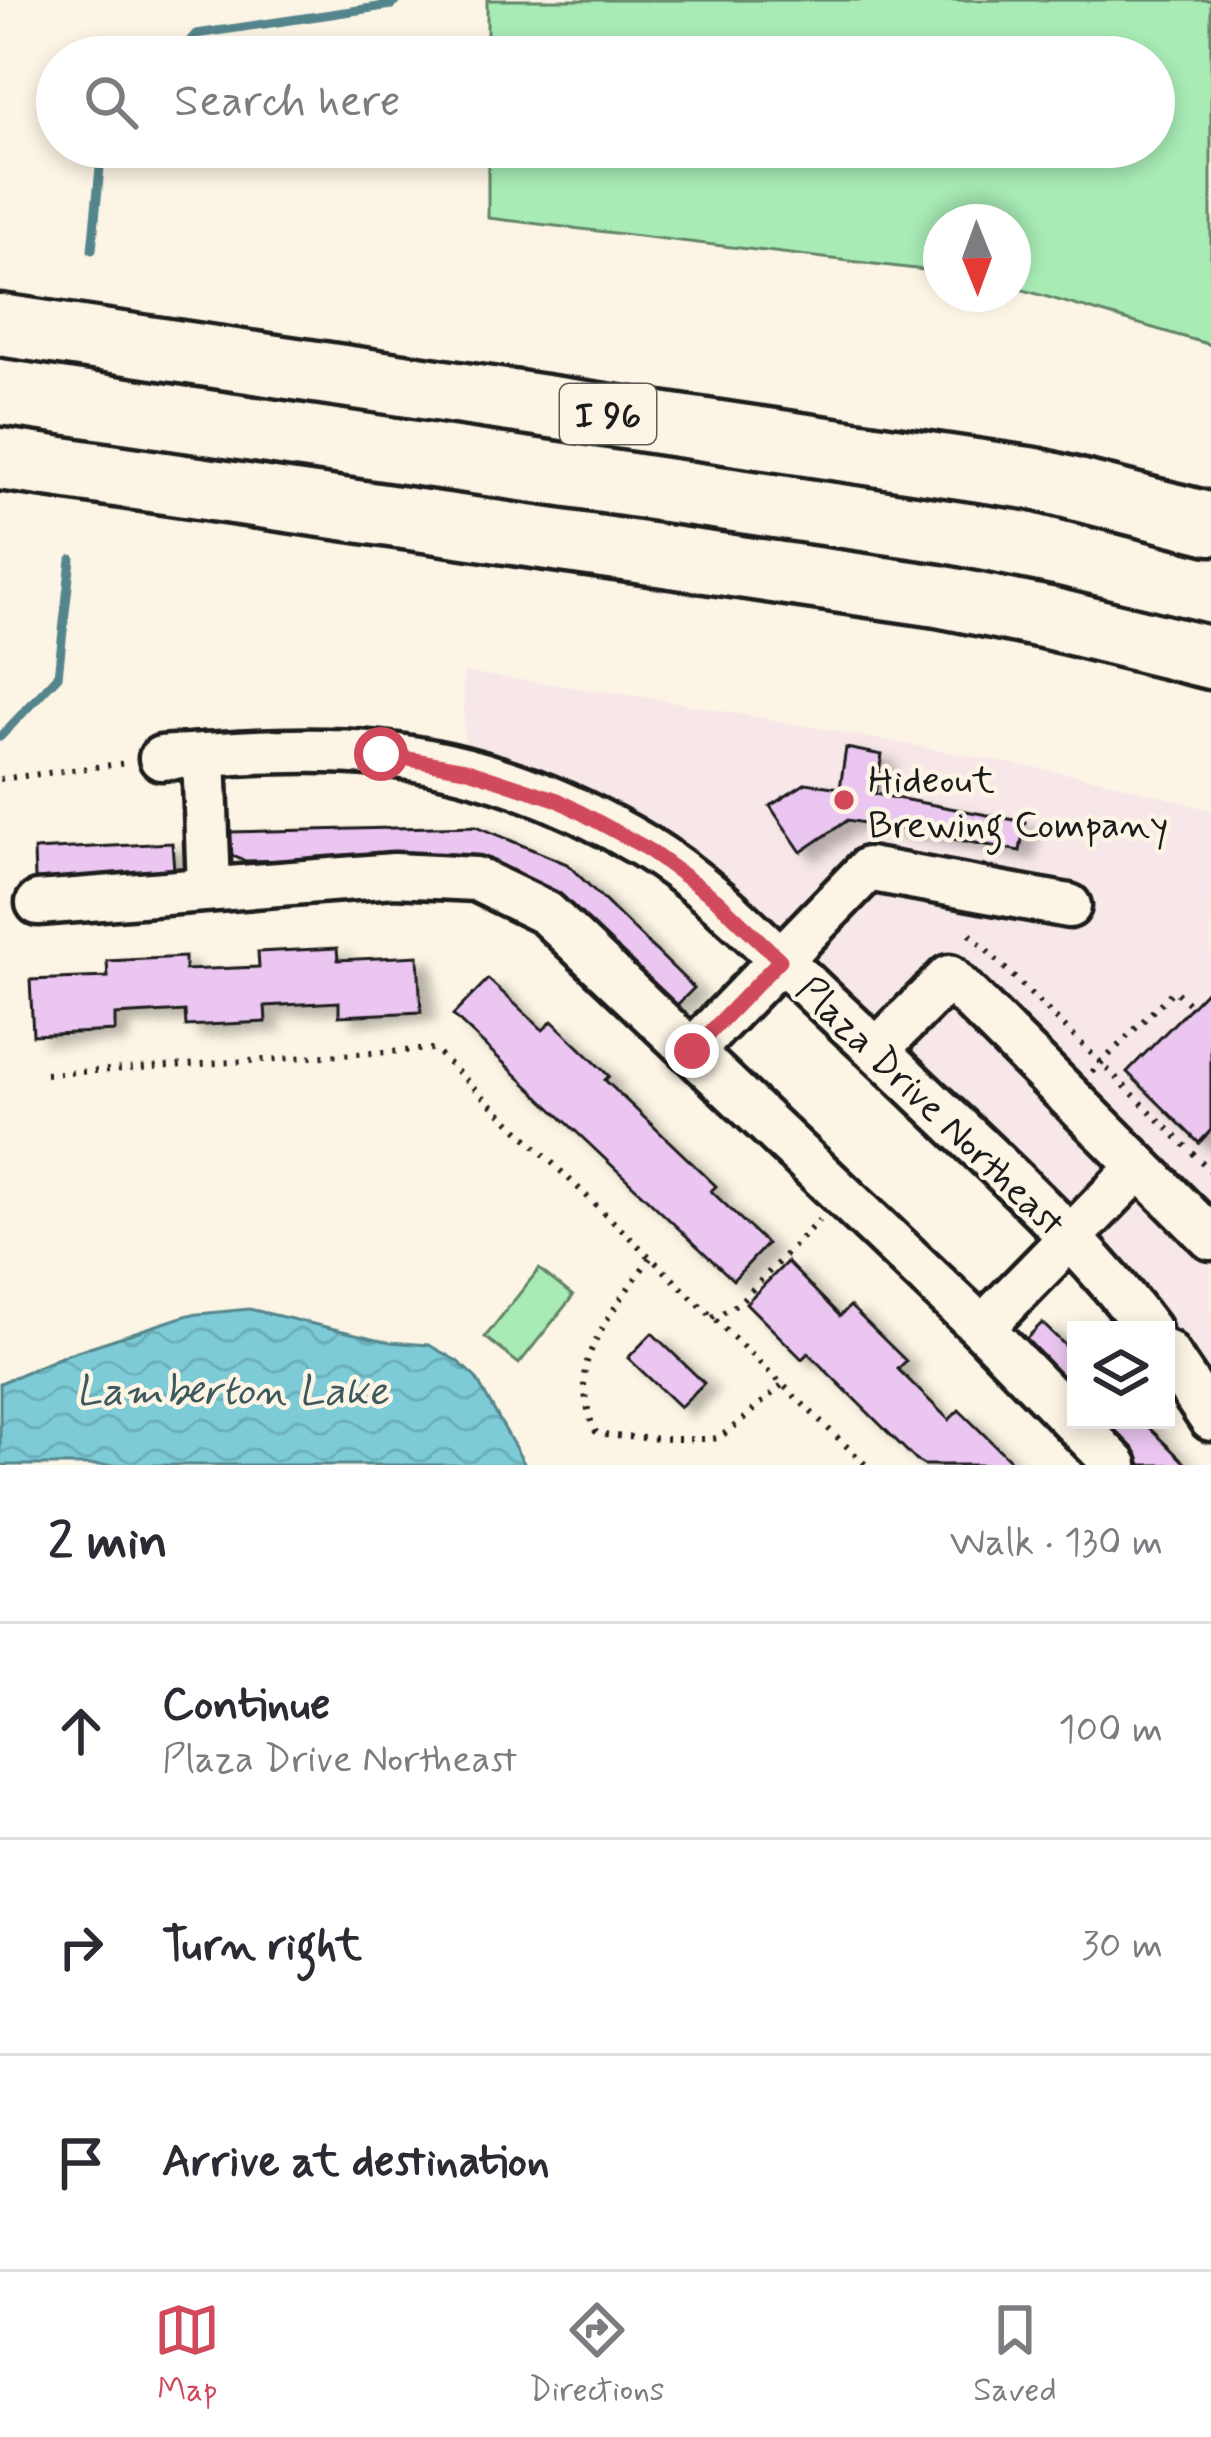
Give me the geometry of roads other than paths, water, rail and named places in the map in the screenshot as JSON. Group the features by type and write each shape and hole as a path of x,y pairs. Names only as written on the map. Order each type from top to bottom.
{"highway":[{"name":"I 96","path":"0,325 1034,479 1211,524"},
{"path":"0,459 938,596 1211,658"}],"street":[{"name":"Plaza Drive Northeast","path":"161,758 289,750 381,754 465,769 558,800 646,848 716,899 877,1050 1071,1238 1142,1321"},
{"path":"204,755 209,888"},
{"path":"692,1051 868,869 1069,906"},
{"path":"38,903 394,875 476,879 546,913 982,1328 1116,1465"},
{"path":"877,1050 950,977 1211,1238"},
{"path":"982,1328 1139,1167"},
{"path":"1175,1365 1211,1419"}],"water":[{"name":"Lamberton Lake","path":"249,1309 390,1342 429,1345 476,1378 525,1465 0,1465 0,1383 68,1354 188,1315"}],"waterway":[{"path":"194,36 392,5 398,0"},
{"path":"92,250 100,168"},
{"path":"0,737 58,676 71,559"}],"place":[{"name":"Hideout Brewing Company","path":"844,800"}]}
